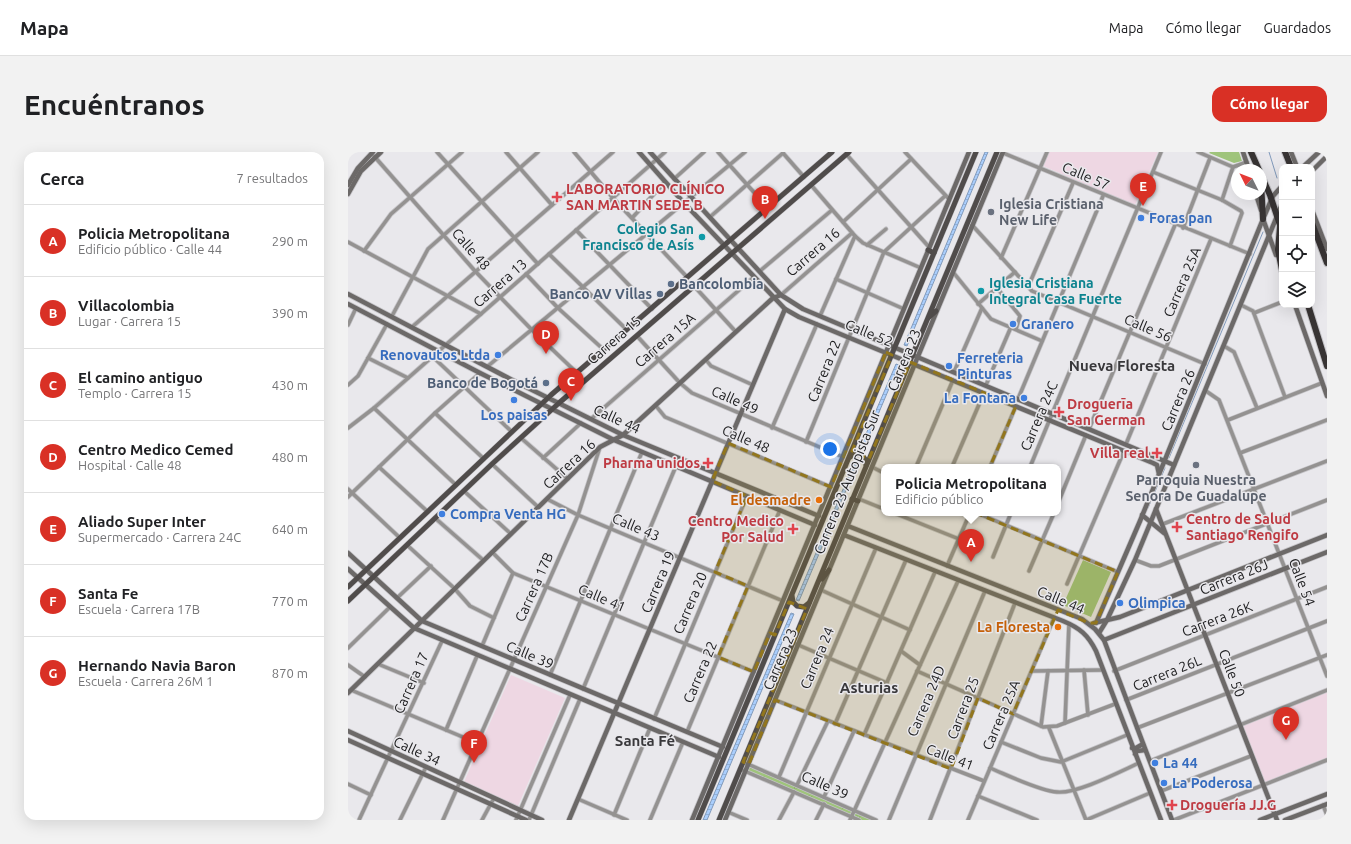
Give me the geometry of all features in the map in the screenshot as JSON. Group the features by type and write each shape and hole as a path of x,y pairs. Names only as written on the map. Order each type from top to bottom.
{"highway":[{"path":"1251,152 1256,164"},
{"path":"1285,152 1290,164"},
{"path":"1267,189 1279,222"},
{"path":"1262,200 1263,219"},
{"path":"1315,231 1327,263"},
{"path":"1279,243 1279,255"},
{"path":"1309,308 1327,366"}],"main road":[{"name":"Carrera 15","path":"348,587 548,398 832,152"},
{"name":"Carrera 23 Autopista Sur","path":"698,820 772,634 793,591 808,548 889,353 934,253 976,152"},
{"name":"Carrera 23 Autopista Sur","path":"719,820 743,762 796,644 812,599 852,499 915,356 928,317 990,170 1001,152"},
{"name":"Carrera 15","path":"348,601 552,409 695,287 848,153"},
{"path":"990,170 998,164"},
{"path":"929,248 934,253"},
{"path":"944,279 946,288"},
{"path":"928,317 936,311"},
{"path":"845,459 853,455 861,454 865,460 865,468"},
{"path":"852,499 858,500"},
{"path":"831,552 832,563"},
{"path":"819,582 829,570"},
{"path":"793,591 793,602 797,606 804,607 812,599"}],"street":[{"path":"348,185 358,168 373,154 381,152"},
{"path":"437,152 538,264"},
{"path":"364,251 391,214 462,152"},
{"path":"506,152 552,205"},
{"path":"392,316 428,249 538,152"},
{"path":"574,152 613,198 687,277"},
{"path":"412,326 613,152"},
{"name":"Calle 52","path":"639,152 684,203 785,309 1157,465 1158,474"},
{"name":"Calle 52","path":"650,152 782,295 803,309 1174,464"},
{"name":"Carrera 13","path":"348,428 374,408 665,152"},
{"path":"674,179 704,152"},
{"path":"718,152 768,208"},
{"path":"488,366 745,152"},
{"path":"905,152 947,197"},
{"name":"Carrera 23","path":"892,346 904,309 929,248 947,197 969,152"},
{"name":"Carrera 23","path":"915,356 953,272 998,164 1001,152"},
{"name":"Calle 57","path":"1001,152 1137,210 1250,254"},
{"path":"1001,258 1047,152"},
{"name":"Carrera 24C","path":"1031,464 1161,152"},
{"path":"1198,152 1206,154 1210,158 1231,166"},
{"path":"1241,164 1247,162 1243,152"},
{"path":"1291,152 1296,164"},
{"path":"1306,164 1319,152"},
{"path":"710,217 783,153 804,177"},
{"path":"848,153 878,191 912,226 929,248"},
{"path":"348,194 373,154"},
{"name":"Calle 48","path":"373,154 475,271 532,330 577,373"},
{"path":"1315,168 1327,156"},
{"path":"1183,228 1210,158"},
{"name":"Carrera 16","path":"843,222 912,159"},
{"path":"1153,172 1238,208 1242,213 1230,246"},
{"path":"1222,200 1231,173"},
{"path":"632,218 665,182"},
{"path":"1028,287 1073,183"},
{"path":"811,185 855,236 867,245 921,268"},
{"name":"Carrera 26","path":"1096,623 1205,364 1263,219 1272,200 1279,190"},
{"path":"1018,399 1103,196"},
{"name":"Carrera 22","path":"806,442 884,252 947,197"},
{"path":"1258,200 1263,219 1270,234 1279,261"},
{"path":"760,271 832,210"},
{"name":"Carrera 26","path":"1099,634 1135,560 1174,464 1206,391 1279,211"},
{"path":"1315,217 1327,247"},
{"name":"Calle 56","path":"972,225 1034,292 1205,364"},
{"path":"1089,428 1175,225"},
{"path":"867,245 886,229"},
{"path":"576,230 652,308"},
{"name":"Carrera 16","path":"349,692 600,447 623,435 773,298 782,295 852,233"},
{"path":"820,316 855,236"},
{"name":"Carrera 25A","path":"1126,444 1211,239"},
{"path":"348,242 481,314"},
{"path":"549,254 627,330"},
{"path":"749,271 755,265"},
{"path":"953,272 991,319 1042,341"},
{"path":"978,304 1015,272"},
{"path":"526,274 558,308 604,350"},
{"name":"Carrera 15A","path":"591,419 754,277"},
{"path":"836,279 904,309"},
{"path":"695,287 736,332"},
{"path":"997,288 1020,316 1016,330"},
{"name":"Calle 44","path":"348,294 447,344 548,398 623,435 819,516"},
{"path":"1254,313 1279,303"},
{"name":"Calle 44","path":"348,304 439,350 480,373 614,440 815,525"},
{"path":"1241,305 1252,310 1254,313 1285,397"},
{"path":"348,325 356,308"},
{"path":"954,372 982,308"},
{"path":"1296,308 1327,396"},
{"name":"Carrera 19","path":"569,820 785,309"},
{"path":"348,384 358,376 386,324"},
{"path":"772,428 818,324"},
{"path":"986,386 1011,328"},
{"name":"Calle 49","path":"637,336 680,383 692,393 845,459"},
{"path":"1224,346 1234,352 1257,408"},
{"path":"432,356 512,432"},
{"path":"368,358 408,378"},
{"path":"706,360 711,366 753,385"},
{"name":"Carrera 23","path":"725,820 775,700 796,644 848,526 912,363"},
{"path":"348,497 435,413 480,373"},
{"path":"917,464 953,380"},
{"path":"1228,420 1322,383"},
{"name":"Calle 54","path":"1206,391 1218,398 1228,420 1327,676"},
{"path":"953,464 984,393"},
{"name":"Calle 48","path":"656,406 665,417 831,487"},
{"path":"991,464 1016,406"},
{"path":"374,408 456,485"},
{"path":"435,413 484,459"},
{"path":"1240,453 1327,420"},
{"path":"543,458 580,423"},
{"path":"1061,495 1086,435"},
{"path":"521,438 568,479"},
{"name":"Carrera 17B","path":"443,820 578,514 600,447"},
{"path":"1066,584 1124,451"},
{"path":"550,675 642,452"},
{"name":"Carrera 23","path":"692,820 754,672 772,634 783,601 808,548 815,525 829,499 831,487 845,459"},
{"path":"1163,524 1327,461"},
{"path":"492,464 538,507"},
{"path":"583,689 676,466"},
{"path":"379,467 428,512"},
{"path":"872,467 881,471"},
{"path":"348,489 400,538"},
{"path":"464,491 511,534"},
{"name":"Carrera 20","path":"654,718 747,496"},
{"name":"Calle 43","path":"547,499 610,528 783,601"},
{"path":"858,500 881,508"},
{"path":"1135,560 1156,566 1327,500"},
{"name":"Calle 50","path":"1156,509 1277,820"},
{"name":"Carrera 22","path":"687,732 780,510"},
{"name":"Calle 50","path":"1142,515 1166,534"},
{"path":"902,516 959,539"},
{"path":"947,566 969,516"},
{"path":"984,516 1118,572"},
{"path":"993,557 1010,516"},
{"path":"1029,571 1053,516"},
{"path":"435,518 483,560"},
{"name":"Calle 44","path":"848,526 1049,606 1089,624 1104,640 1114,671 1173,820"},
{"name":"Calle 44","path":"844,535 1069,624 1080,630 1089,639 1103,670 1161,820"},
{"name":"Carrera 26J","path":"1089,624 1120,617 1327,535"},
{"path":"886,552 890,542"},
{"path":"407,545 454,588 470,606 494,618"},
{"name":"Carrera 24","path":"779,777 876,548"},
{"name":"Calle 41","path":"492,552 513,573 754,672"},
{"name":"Carrera 26J","path":"1104,640 1327,552"},
{"name":"Calle 39","path":"348,553 422,621 722,747"},
{"path":"835,724 906,560"},
{"path":"397,598 431,566"},
{"name":"Calle 39","path":"348,570 414,628 718,757"},
{"path":"864,735 935,572"},
{"path":"482,646 513,573"},
{"path":"851,818 958,581"},
{"name":"Carrera 26K","path":"1114,671 1327,587"},
{"path":"821,590 910,630"},
{"name":"Carrera 24D","path":"889,820 984,591"},
{"name":"Carrera 25","path":"930,820 1015,603"},
{"path":"1045,615 1049,606"},
{"path":"348,648 390,607"},
{"name":"Carrera 25A","path":"968,820 1054,618"},
{"name":"Carrera 26L","path":"1126,700 1327,621"},
{"path":"1065,723 1069,624"},
{"name":"Carrera 17","path":"360,820 442,641"},
{"path":"796,644 887,683"},
{"path":"901,651 920,665"},
{"path":"1137,728 1327,655"},
{"path":"446,730 477,656"},
{"path":"378,664 424,683"},
{"path":"348,665 365,677"},
{"path":"1084,670 1088,715"},
{"path":"1032,671 1103,670"},
{"path":"917,671 1013,714 1049,728 1115,704"},
{"path":"1041,726 1048,671"},
{"path":"1150,761 1327,690"},
{"path":"349,692 477,743"},
{"path":"517,818 570,695"},
{"path":"529,818 580,699"},
{"name":"Calle 41","path":"775,700 984,781"},
{"path":"797,785 828,721"},
{"path":"614,814 650,728"},
{"path":"1049,728 1061,762 1086,820 1150,794"},
{"name":"Calle 34","path":"348,731 494,798 521,811 529,818"},
{"path":"824,797 854,731"},
{"path":"1001,742 1041,758 1061,762 1127,735"},
{"name":"Calle 34","path":"348,740 491,804 517,818 542,820"},
{"path":"650,820 683,742"},
{"path":"1132,748 1136,748 1143,744"},
{"path":"1135,754 1137,751 1145,750"},
{"path":"1161,791 1251,756"},
{"path":"1173,820 1327,760"},
{"name":"Calle 39","path":"743,762 876,820"},
{"path":"990,768 1054,792 1073,790 1139,763"},
{"path":"400,820 426,767"},
{"name":"Calle 39","path":"740,769 824,804 851,818 859,820"},
{"path":"348,784 371,795"},
{"path":"779,820 794,792"},
{"path":"1260,820 1327,794"},
{"path":"978,796 1038,820"},
{"path":"482,820 494,798"},
{"path":"578,799 627,820"},
{"path":"816,820 824,804"},
{"path":"1285,820 1325,804 1327,815"},
{"path":"728,812 747,820"}],"highlighted area":[{"path":"886,352 892,355 852,451 869,459 910,362 1016,406 971,511 1118,572 1096,623 1089,623 1058,610 1013,714 978,698 951,769 775,700 749,764 743,762 807,609 789,602 775,635 770,633 754,672 718,657 748,586 715,572 747,496 712,481 728,443 831,487"}],"shaded area":[{"path":"1049,152 1158,152 1135,205 1043,166"},
{"path":"511,675 565,698 518,806 464,782"},
{"path":"1327,690 1327,760 1263,785 1240,725"}],"green space":[{"path":"1239,152 1242,161 1234,163 1209,153"},
{"path":"1083,560 1111,572 1091,617 1063,605"},
{"path":"749,764 876,820 859,820 745,772"}],"water":[{"path":"985,152 988,152 907,346 904,345"},
{"path":"896,364 899,365 863,450 860,448"},
{"path":"855,461 858,462 799,601 796,600"},
{"path":"791,613 794,614 707,820 703,820"}],"waterway":[{"path":"1269,152 1277,178"},
{"path":"1169,458 1263,232"},
{"path":"1148,508 1165,468"}],"place":[{"name":"LABORATORIO CLÍNICO SAN MARTIN SEDE B","path":"557,197"},
{"name":"Aliado Super Inter","path":"1143,206"},
{"name":"Iglesia Cristiana New Life","path":"991,212"},
{"name":"Foras pan","path":"1141,218"},
{"name":"Villacolombia","path":"765,219"},
{"name":"Colegio San Francisco de Asís","path":"702,237"},
{"name":"Bancolombia","path":"671,284"},
{"name":"Iglesia Cristiana Integral Casa Fuerte","path":"981,291"},
{"name":"Banco AV Villas","path":"660,294"},
{"name":"Granero","path":"1013,324"},
{"name":"Centro Medico Cemed","path":"546,354"},
{"name":"Renovautos Ltda","path":"498,355"},
{"name":"Ferreteria Pinturas","path":"949,366"},
{"name":"Banco de Bogotá","path":"546,383"},
{"name":"La Fontana","path":"1024,398"},
{"name":"Los paisas","path":"514,400"},
{"name":"El camino antiguo","path":"571,401"},
{"name":"Droguerīa San German","path":"1059,412"},
{"name":"Villa real","path":"1157,453"},
{"name":"Pharma unidos","path":"708,463"},
{"name":"Parroquia Nuestra Senora De Guadalupe","path":"1196,465"},
{"name":"El desmadre","path":"819,500"},
{"name":"Compra Venta HG","path":"442,514"},
{"name":"Centro de Salud Santiago Rengifo","path":"1177,527"},
{"name":"Centro Medico Por Salud","path":"793,529"},
{"name":"Policia Metropolitana","path":"971,562"},
{"name":"Olimpica","path":"1120,603"},
{"name":"La Floresta","path":"1058,627"},
{"name":"Hernando Navia Baron","path":"1286,740"},
{"name":"Santa Fe","path":"474,763"},
{"name":"La 44","path":"1155,763"},
{"name":"La Poderosa","path":"1164,783"},
{"name":"Droguería JJ.G","path":"1172,805"}],"district":[{"name":"Nueva Floresta","path":"1122,366"},
{"name":"Asturias","path":"869,688"},
{"name":"Santa Fé","path":"645,741"}]}
